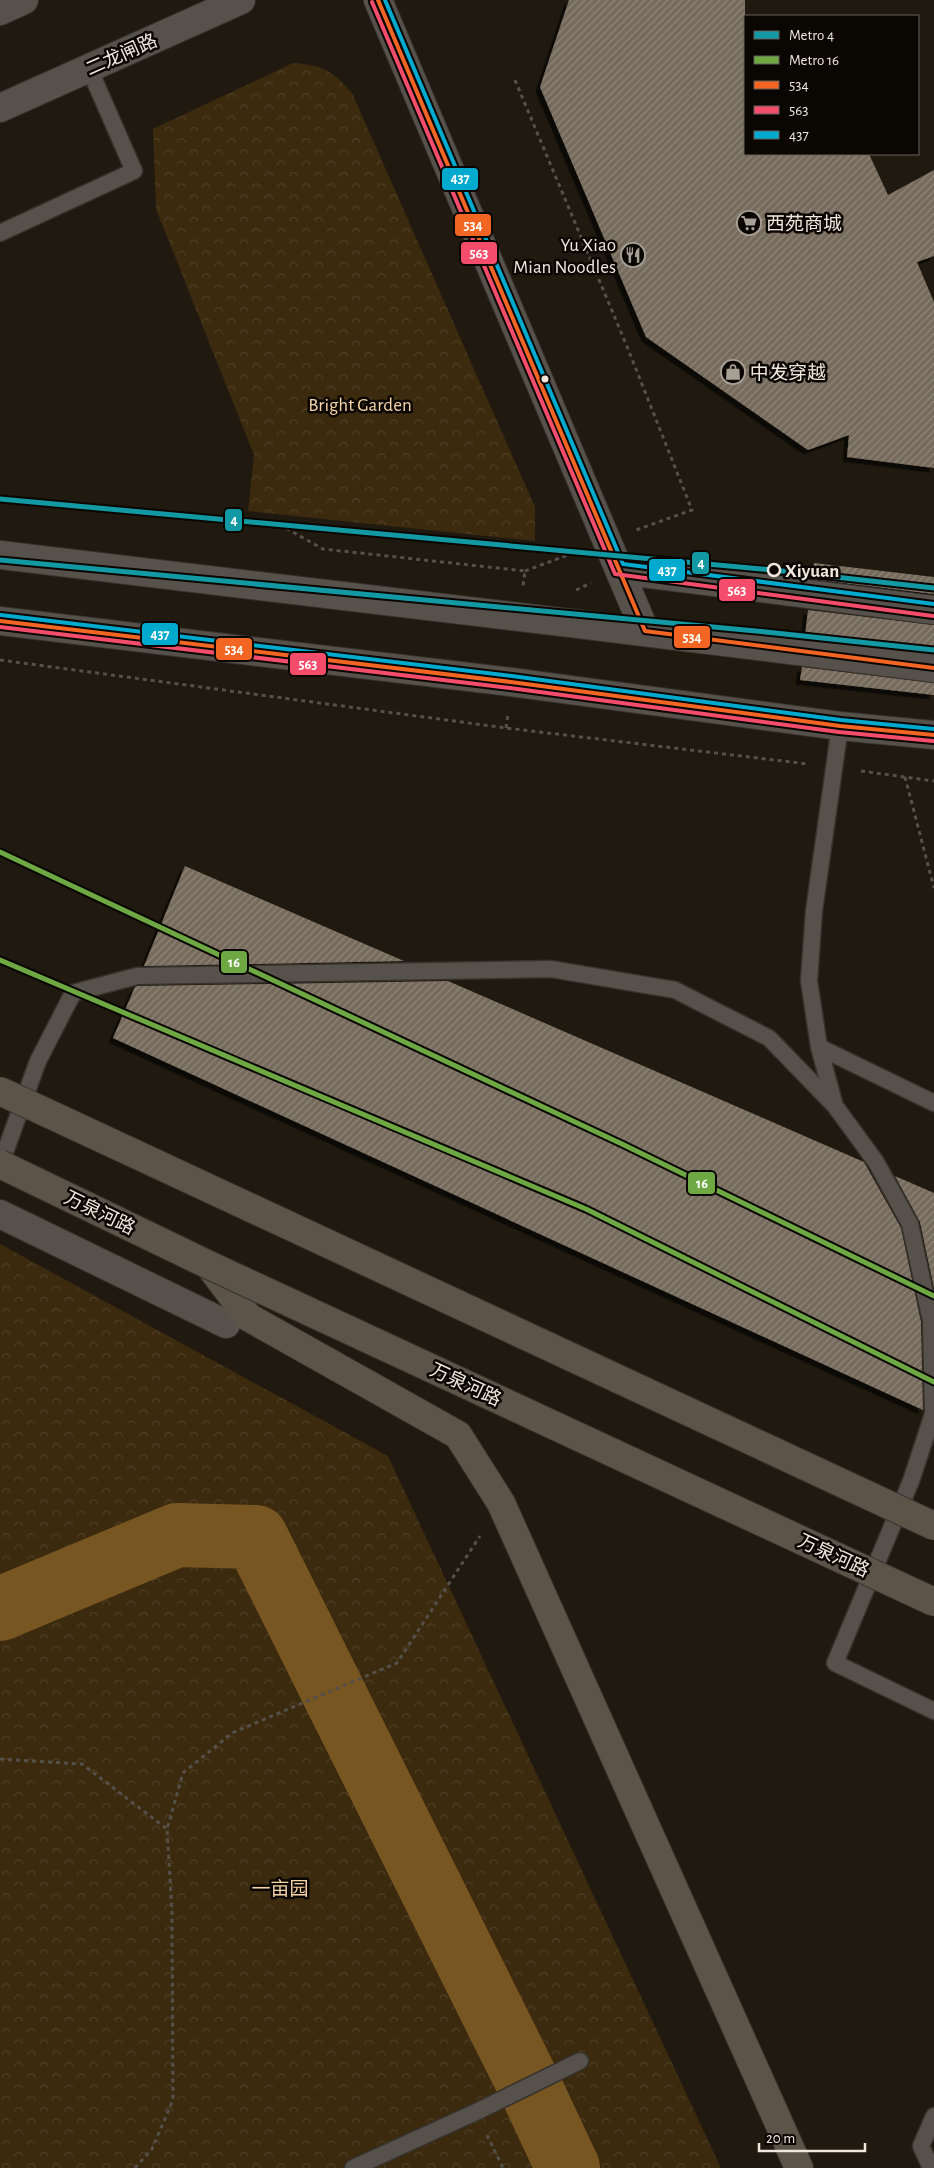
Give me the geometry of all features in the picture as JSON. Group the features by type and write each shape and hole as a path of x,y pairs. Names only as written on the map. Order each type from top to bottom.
{"highway":[{"path":"0,1091 934,1526"},
{"name":"万泉河路","path":"0,1165 209,1265 934,1602"},
{"path":"209,1265 248,1317 458,1435 501,1503 799,2168"}],"main road":[{"path":"0,12 24,0"},
{"name":"二龙闸路","path":"0,108 241,0"},
{"path":"378,0 645,631"},
{"path":"0,555 518,618 645,631 934,668"},
{"path":"619,570 934,610"},
{"path":"0,621 511,682 840,726 934,736"},
{"path":"0,1214 226,1324"}],"lane":[{"path":"0,233 134,171 89,68"},
{"path":"835,1106 819,1047 809,981 814,911 836,767 840,726"},
{"path":"0,1165 38,1062 73,992 138,976 551,969 675,990 769,1038 835,1106 876,1162 910,1224 931,1321 933,1414 911,1481 834,1663 934,1711"},
{"path":"819,1047 934,1103"},
{"path":"353,2168 476,2112 580,2061"},
{"path":"931,2168 921,2146 934,2116"}],"path":[{"path":"515,80 626,344 692,510 525,571"},
{"path":"0,660 506,728 836,767 934,781"},
{"path":"905,777 934,888"},
{"path":"135,2168 152,2149 172,2100 172,1913 167,1828 183,1773 232,1733 397,1663 501,1503"},
{"path":"0,1759 82,1764 167,1828"},
{"path":"476,2112 502,2168"}],"green space":[{"name":"Bright Garden","path":"293,63 312,65 327,70 339,79 352,93 535,507 535,541 248,511 254,455 156,209 153,129"},
{"name":"一亩园","path":"0,1244 388,1456 721,2168 0,2168"}],"building":[{"name":"西苑商城","path":"569,0 745,0 744,155 869,155 888,195 934,170 934,256 917,262 934,302 934,468 847,457 849,435 808,450 646,337 540,87"},
{"path":"814,563 934,577 934,594 812,579"},
{"path":"808,610 934,625 934,652 805,636"},
{"path":"802,667 934,683 934,695 800,680"},
{"path":"185,866 404,961 144,966"},
{"path":"448,981 864,1162 901,1228 921,1322 923,1410 113,1038 135,987 138,986"},
{"path":"895,1176 934,1193 934,1288 920,1222"}],"waterway":[{"path":"0,1609 177,1535 256,1537 532,2091 568,2168"}],"metro line":[{"name":"4","path":"0,499 773,570 934,588"},
{"name":"4","path":"0,560 766,632 934,650"},
{"name":"16","path":"0,852 622,1144 934,1296"},
{"name":"16","path":"0,960 586,1209 934,1382"}],"transit line":[{"name":"534","path":"378,0 645,631 934,668"},
{"name":"437","path":"385,0 623,564 934,604"},
{"name":"563","path":"372,2 615,574 933,616"},
{"name":"437","path":"1,615 512,676 841,720 934,729"},
{"name":"534","path":"0,621 511,682 840,726 934,735"},
{"name":"563","path":"0,627 510,688 839,732 933,741"}],"place":[{"name":"西苑商城","path":"749,223"},
{"name":"Yu Xiao Mian Noodles","path":"633,255"},
{"name":"中发穿越","path":"733,372"},
{"name":"Xiyuan","path":"774,570"}]}
